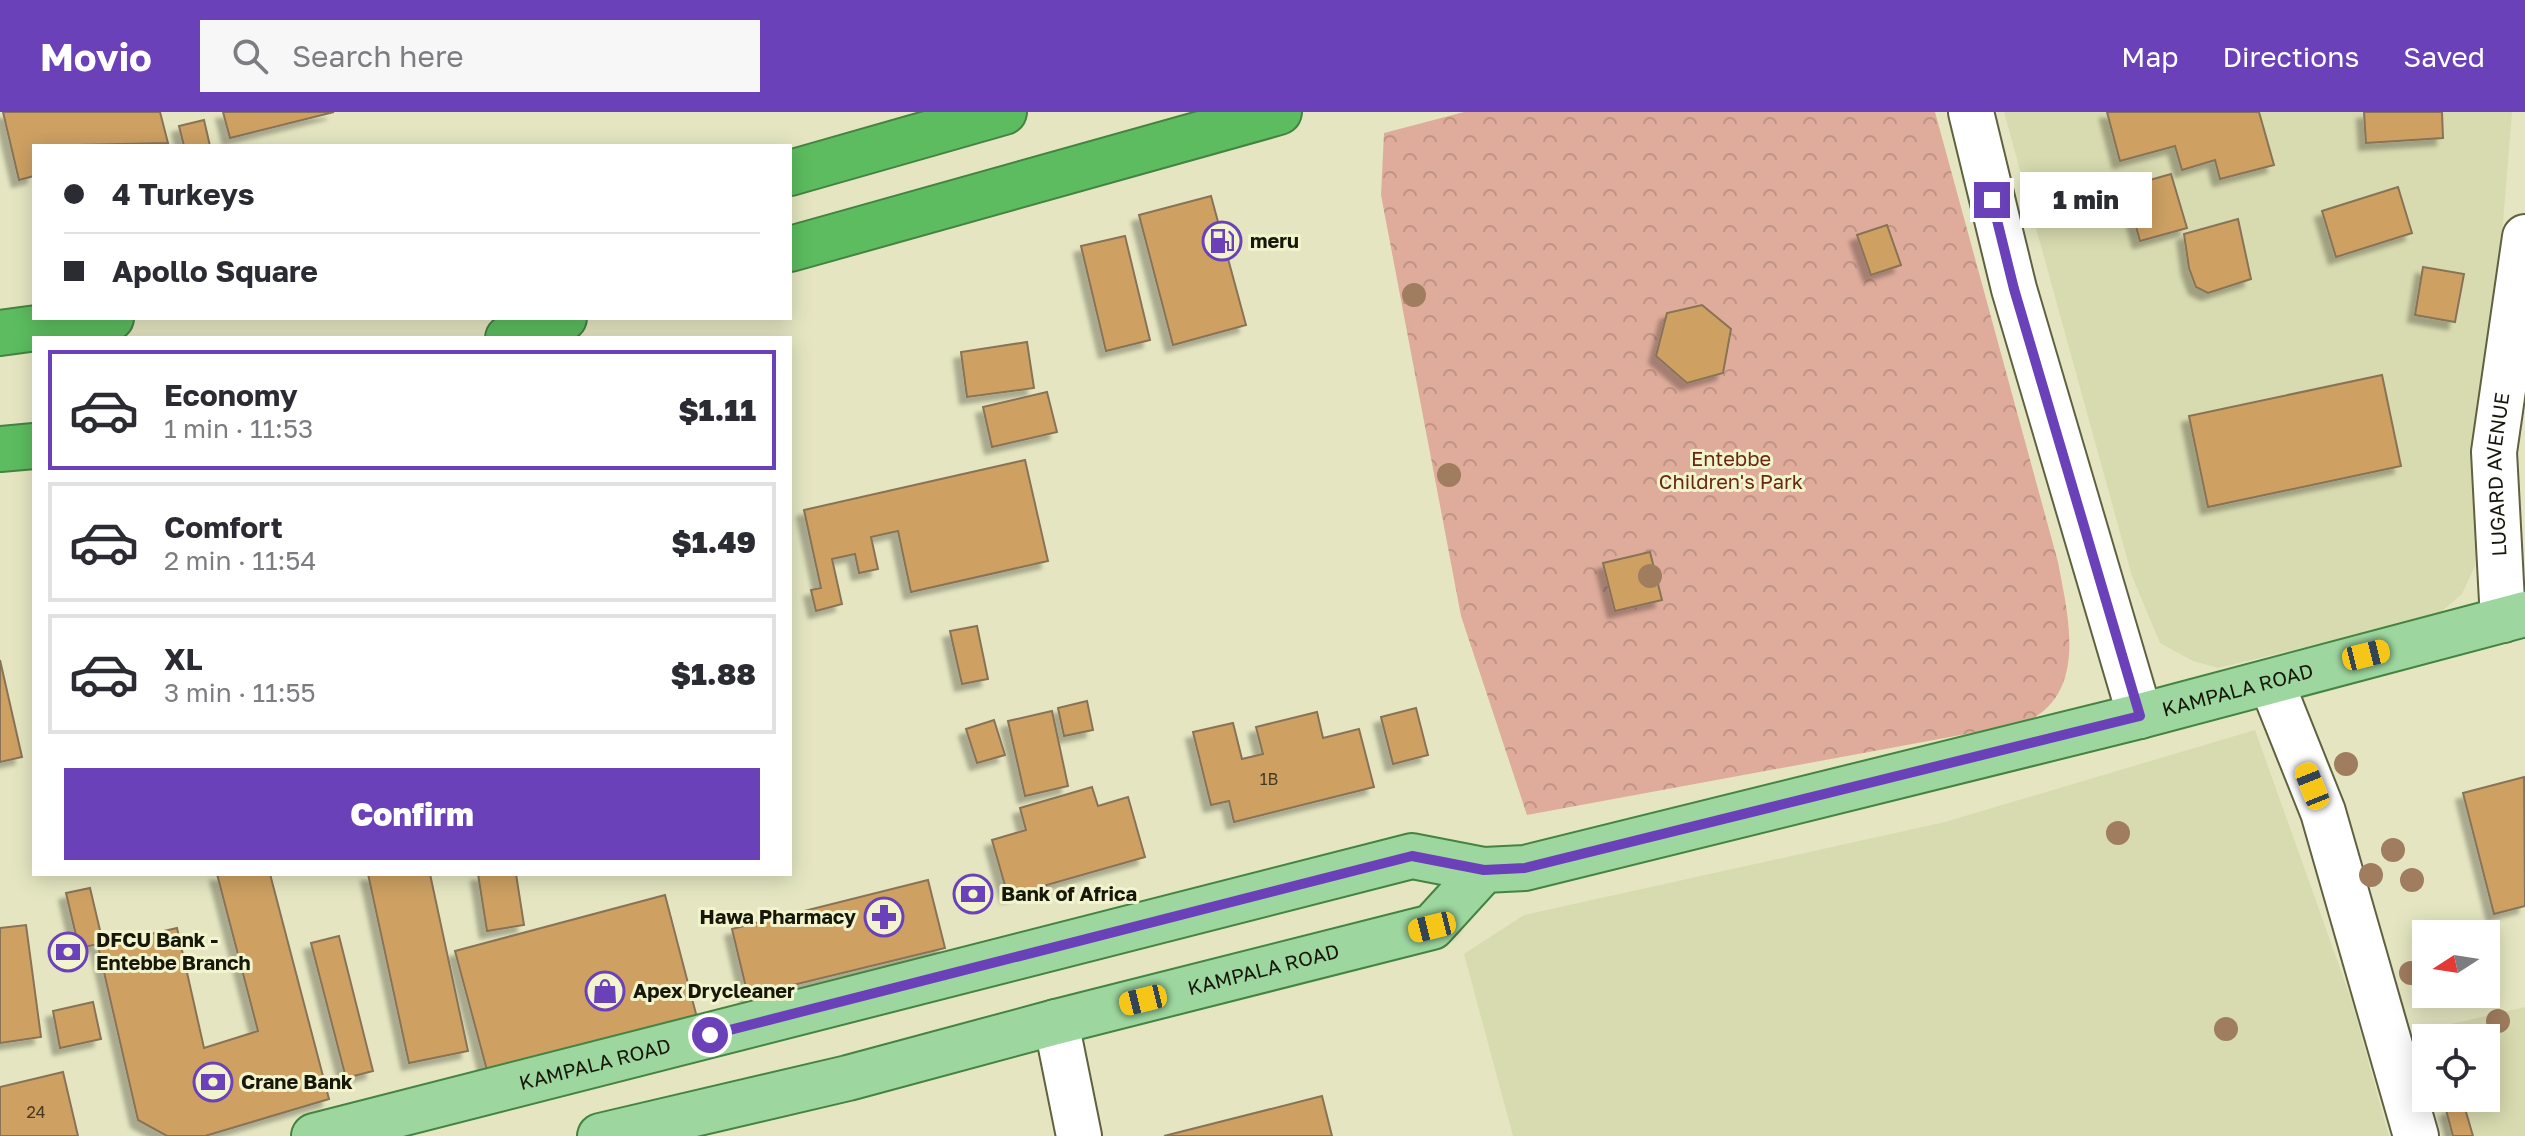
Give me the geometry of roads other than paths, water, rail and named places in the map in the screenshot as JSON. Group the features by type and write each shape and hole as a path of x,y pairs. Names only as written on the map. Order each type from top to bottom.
{"highway":[{"path":"792,172 1004,112"},
{"path":"792,248 1279,112"},
{"path":"0,333 96,320"},
{"path":"514,336 558,320"},
{"path":"0,449 32,446"}],"main road":[{"name":"KAMPALA ROAD","path":"314,1136 1412,856 1484,870 1525,868 2140,716 2514,617"},
{"name":"KAMPALA ROAD","path":"600,1136 848,1078 1432,927 1484,870"}],"street":[{"path":"1971,112 2014,289 2140,716"},
{"name":"LUGARD AVENUE","path":"2514,617 2494,452 2525,237"},
{"path":"2271,682 2323,812 2416,1136"},
{"path":"1056,1022 1079,1136"}],"place":[{"name":"meru","path":"1222,241"},
{"name":"Bank of Africa","path":"973,894"},
{"name":"Hawa Pharmacy","path":"884,917"},
{"name":"DFCU Bank - Entebbe Branch","path":"68,952"},
{"name":"Apex Drycleaner","path":"605,991"},
{"name":"Crane Bank","path":"213,1082"}],"park label":[{"name":"Entebbe Children's Park","path":"1731,470"}]}
